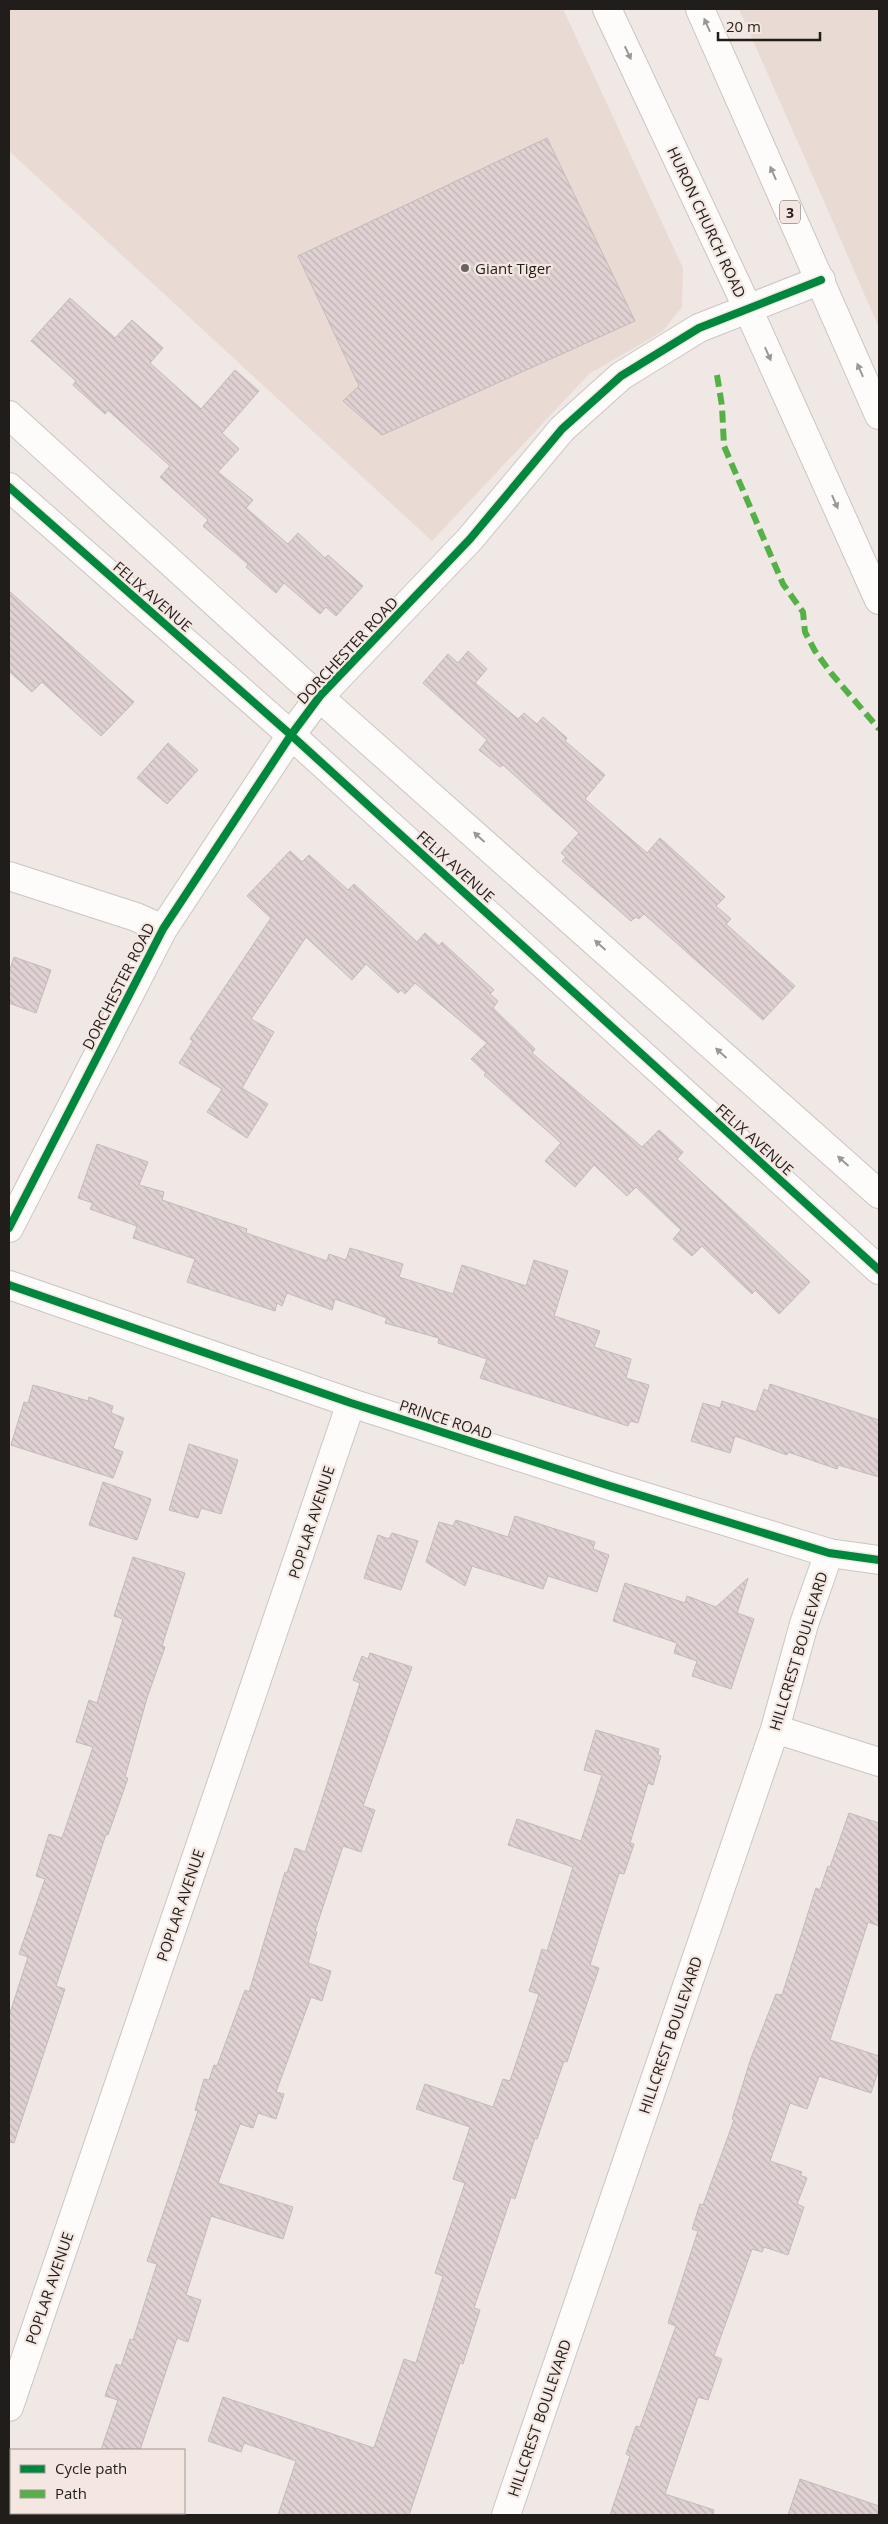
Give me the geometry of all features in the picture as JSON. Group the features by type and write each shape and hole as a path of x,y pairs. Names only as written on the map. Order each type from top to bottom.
{"main road":[{"name":"HURON CHURCH ROAD","path":"607,9 748,309 879,600"},
{"name":"3","path":"700,9 879,415"},
{"name":"DORCHESTER ROAD","path":"9,1228 163,929 291,735 320,696 470,539 562,428 621,376 699,328 821,280"},
{"path":"9,415 320,696 879,1194"},
{"name":"FELIX AVENUE","path":"9,487 291,735 879,1270"},
{"path":"9,876 136,917 163,929"},
{"name":"PRINCE ROAD","path":"9,1285 351,1403 829,1554 879,1560"},
{"name":"POPLAR AVENUE","path":"9,2407 351,1403"},
{"name":"HILLCREST BOULEVARD","path":"506,2515 775,1729 804,1624 829,1554"},
{"path":"775,1729 879,1762"}],"shaded area":[{"path":"9,9 563,9 683,268 682,307 663,331 589,374 432,541 9,151"},
{"path":"739,9 879,9 879,328 830,215"}],"building":[{"path":"547,138 635,321 382,435 343,401 359,386 298,256"},
{"path":"70,298 115,338 132,320 163,348 150,363 201,409 235,370 259,391 222,433 239,449 218,472 253,500 246,508 288,544 298,533 325,558 328,555 363,586 336,616 326,607 320,614 284,583 276,593 246,567 248,564 203,526 208,520 160,477 170,466 108,410 105,414 73,385 76,381 31,341"},
{"path":"9,591 134,702 101,736 42,682 32,692 9,671"},
{"path":"468,651 487,669 475,683 518,719 524,713 537,724 543,717 567,738 565,741 605,775 585,799 647,853 660,838 725,897 716,906 731,919 726,924 795,986 763,1020 644,914 639,919 636,917 631,921 562,861 566,857 561,853 579,833 503,765 500,767 479,750 487,740 423,683 448,654 458,663"},
{"path":"168,743 198,770 167,804 137,778"},
{"path":"290,851 302,862 309,855 348,890 354,884 417,942 425,933 439,946 442,942 494,990 490,994 498,1001 493,1008 535,1049 532,1053 642,1147 659,1130 683,1152 677,1159 810,1282 779,1314 755,1290 752,1294 702,1246 692,1256 673,1239 681,1230 636,1187 627,1196 594,1165 575,1187 545,1161 561,1143 484,1075 486,1073 471,1059 487,1043 415,983 405,994 401,990 398,993 366,964 352,980 306,937 251,1019 274,1032 242,1088 268,1104 247,1138 207,1112 222,1089 179,1063 193,1041 190,1039 271,918 247,896"},
{"path":"14,957 51,970 36,1013 9,1003 9,972"},
{"path":"97,1144 148,1162 139,1185 164,1192 162,1200 247,1229 246,1233 327,1261 329,1254 346,1260 350,1248 403,1264 399,1277 453,1294 462,1265 526,1286 534,1260 568,1271 554,1316 600,1331 594,1347 631,1359 626,1378 649,1385 638,1423 630,1421 628,1426 480,1378 487,1359 438,1343 439,1338 385,1323 387,1318 335,1299 332,1310 287,1293 282,1306 277,1303 275,1311 187,1282 195,1259 133,1238 137,1226 90,1209 93,1203 78,1198"},
{"path":"770,1384 879,1420 879,1477 838,1465 837,1469 788,1452 787,1455 735,1436 730,1453 691,1441 703,1403 720,1408 722,1401 756,1412 764,1389 768,1391"},
{"path":"33,1385 88,1401 89,1397 113,1406 111,1413 124,1418 113,1448 123,1452 113,1478 11,1445 24,1402 28,1403"},
{"path":"189,1444 238,1460 221,1514 201,1508 198,1518 169,1510"},
{"path":"103,1482 151,1499 137,1540 89,1525"},
{"path":"515,1516 595,1542 593,1549 609,1555 597,1592 548,1576 543,1589 472,1566 465,1586 426,1562 439,1522 453,1526 456,1520 508,1537"},
{"path":"392,1533 418,1541 401,1590 364,1578 378,1535 389,1539"},
{"path":"133,1557 185,1573 162,1646 165,1647 147,1698 125,1777 128,1778 108,1835 106,1834 56,1986 65,1989 14,2143 9,2142 9,2016 28,1957 19,1954 45,1879 36,1876 49,1834 62,1838 93,1747 76,1742 89,1700 97,1703 123,1619 114,1616"},
{"path":"748,1578 737,1613 754,1619 731,1689 692,1676 697,1661 674,1653 677,1643 613,1621 625,1583 685,1603 687,1596 716,1607"},
{"path":"370,1653 412,1667 363,1806 375,1810 361,1852 343,1846 315,1931 317,1932 308,1963 331,1971 322,2001 311,1997 276,2092 284,2094 276,2119 258,2113 253,2128 240,2124 218,2183 293,2207 283,2239 211,2216 186,2295 201,2300 188,2342 177,2338 140,2449 101,2449 118,2400 105,2396 116,2364 121,2366 130,2339 133,2340 157,2264 147,2261 198,2111 195,2110 204,2079 209,2080 214,2065 217,2066 245,1990 249,1992 285,1872 287,1873 295,1848 305,1852 360,1683 353,1680 362,1656 368,1659"},
{"path":"596,1730 659,1749 658,1755 661,1756 653,1785 648,1783 630,1843 634,1844 624,1874 619,1873 590,1965 599,1968 567,2062 564,2061 537,2139 535,2138 515,2199 511,2197 474,2308 480,2310 463,2364 460,2363 409,2515 278,2515 296,2461 244,2443 241,2452 208,2441 223,2397 374,2448 404,2359 416,2363 443,2276 435,2273 465,2183 453,2179 470,2127 416,2109 425,2084 493,2107 503,2079 510,2081 539,1994 529,1991 542,1949 547,1951 573,1867 508,1845 517,1819 581,1841 602,1775 584,1770"},
{"path":"849,1813 879,1823 879,1926 868,1922 830,2040 879,2056 879,2068 871,2093 819,2076 807,2109 790,2103 770,2161 802,2172 800,2175 807,2178 797,2204 804,2207 788,2255 764,2247 762,2252 752,2249 714,2356 722,2359 708,2400 698,2397 665,2494 714,2510 713,2515 610,2515 630,2456 626,2454 636,2426 640,2427 676,2326 668,2323 698,2231 692,2229 700,2204 703,2205 734,2120 732,2119 751,2058 776,1994 782,1995 816,1888 820,1890"},
{"path":"800,2479 879,2506 879,2515 788,2515"}],"marked path":[{"path":"717,375 722,406 724,446 783,584 803,612 805,632 815,651 831,673 879,729"}],"cycle path":[{"path":"9,1228 163,929 291,735 320,696 470,539 562,429 621,376 699,328 821,280"},
{"path":"9,487 291,735 879,1270"},
{"path":"9,1285 351,1403 610,1486 829,1553 879,1560"}],"place":[{"name":"Giant Tiger","path":"465,268"}]}
